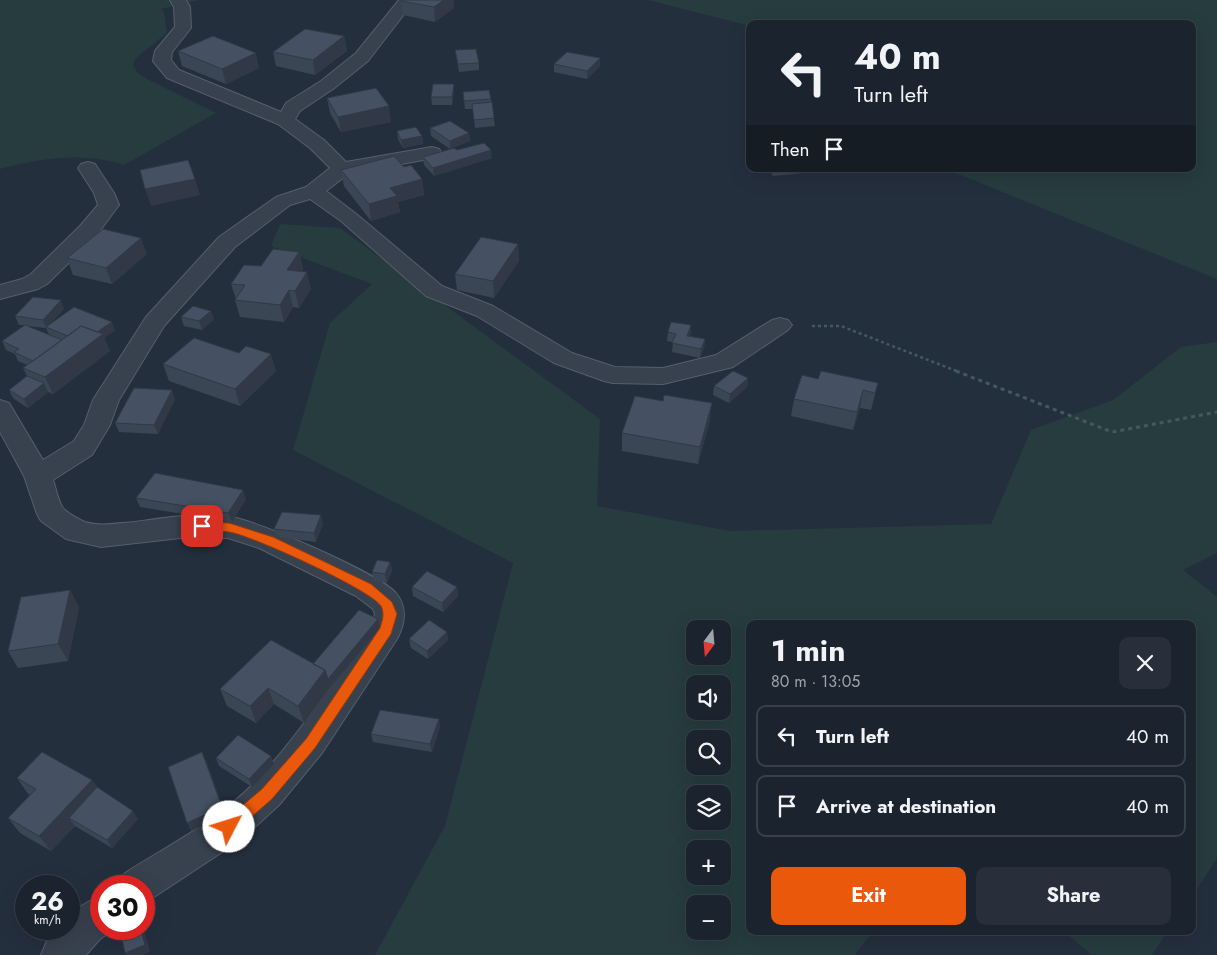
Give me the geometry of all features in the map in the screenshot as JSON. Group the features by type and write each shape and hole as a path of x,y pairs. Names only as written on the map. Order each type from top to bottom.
{"street":[{"path":"178,0 182,7 183,28 164,51 162,61 173,74 285,120 317,144 342,169"},
{"path":"285,120 293,107 327,85 362,57 407,0"},
{"path":"38,476 83,448 97,425 106,400 154,322 227,242 283,201 313,191 342,169 432,153"},
{"path":"0,292 30,284 39,279 88,231 109,205 104,193 88,168"},
{"path":"313,191 348,217 434,291 484,311 563,358 613,375 663,376 724,361 780,325"},
{"path":"0,408 38,476 51,514 76,531 101,536 189,526 229,527 268,540 367,588 386,602 390,614 386,630 310,744 267,794 229,827 155,875"},
{"path":"61,955 90,923"}],"path":[{"path":"780,325 841,326 1112,432 1217,412"}],"green space":[{"path":"0,0 199,0 161,9 164,12 167,33 135,59 133,66 138,73 147,79 216,113 124,165 93,159 62,158 47,159 0,169"},
{"path":"648,0 1217,0 1217,279 953,172 1196,172 1196,20 746,20 746,25"},
{"path":"280,224 340,228 600,419 597,506 730,531 991,524 1031,430 1113,400 1181,347 1217,342 1217,553 1183,570 1217,597 1217,858 1196,890 1196,620 746,620 746,935 871,935 854,955 375,955 445,826 513,563 293,450 330,323 372,284 271,246"},
{"path":"1068,935 1165,935 1152,955 1092,955"}],"building":[{"path":"402,0 444,0 434,7"},
{"path":"305,29 344,36 313,60 273,52"},
{"path":"213,36 256,53 222,69 178,51"},
{"path":"476,49 479,63 458,64 455,50"},
{"path":"567,52 600,58 587,71 554,64"},
{"path":"433,84 454,84 452,97 431,97"},
{"path":"376,88 389,106 338,117 327,98"},
{"path":"489,90 491,99 464,101 463,92"},
{"path":"492,102 494,118 474,120 472,104"},
{"path":"450,121 469,133 450,141 430,128"},
{"path":"416,127 422,136 401,140 397,131"},
{"path":"484,143 491,150 433,168 423,157 454,148 457,150"},
{"path":"394,156 404,167 411,165 422,179 390,188 397,196 369,204 341,170"},
{"path":"188,160 195,179 145,189 140,170"},
{"path":"103,229 141,238 106,268 67,258"},
{"path":"481,237 518,244 493,281 455,274"},
{"path":"273,249 299,252 287,270 307,272 295,291 289,290 280,305 235,300 245,285 231,284 244,265 261,266"},
{"path":"33,297 61,300 43,320 15,316"},
{"path":"193,306 211,311 199,321 181,317"},
{"path":"74,307 112,322 97,332 81,326 68,336 46,327"},
{"path":"671,322 691,325 687,336 705,339 701,349 672,343 676,334 668,332"},
{"path":"25,325 62,340 33,361 14,352 19,349 2,341"},
{"path":"81,326 103,334 45,377 23,368"},
{"path":"194,338 239,353 246,346 271,354 235,389 163,364"},
{"path":"733,371 748,378 730,394 714,386"},
{"path":"821,371 878,383 875,393 863,390 857,412 794,399 802,375 818,379"},
{"path":"27,376 44,383 24,399 9,390"},
{"path":"134,388 172,390 154,425 115,423"},
{"path":"664,395 712,403 700,447 622,433 635,396 663,401"},
{"path":"155,473 243,490 228,513 136,498"},
{"path":"282,512 321,515 314,533 274,529"},
{"path":"377,560 390,562 385,574 372,572"},
{"path":"427,571 457,587 442,603 412,587"},
{"path":"70,590 58,644 8,651 21,597"},
{"path":"359,610 378,619 328,679 325,670 313,664"},
{"path":"429,620 447,632 427,651 409,639"},
{"path":"271,640 325,670 298,706 268,688 250,706 220,689"},
{"path":"380,710 439,719 430,744 371,734"},
{"path":"238,735 271,756 249,779 216,758"},
{"path":"42,752 92,780 39,836 8,818 36,789 17,778"},
{"path":"202,752 222,807 187,823 168,767"},
{"path":"97,787 133,811 107,840 69,818"},
{"path":"122,940 144,940 145,945 125,953"}],"route":[{"path":"202,526 229,527 268,540 367,588 386,602 390,614 386,630 310,744 267,794 229,827"}]}
